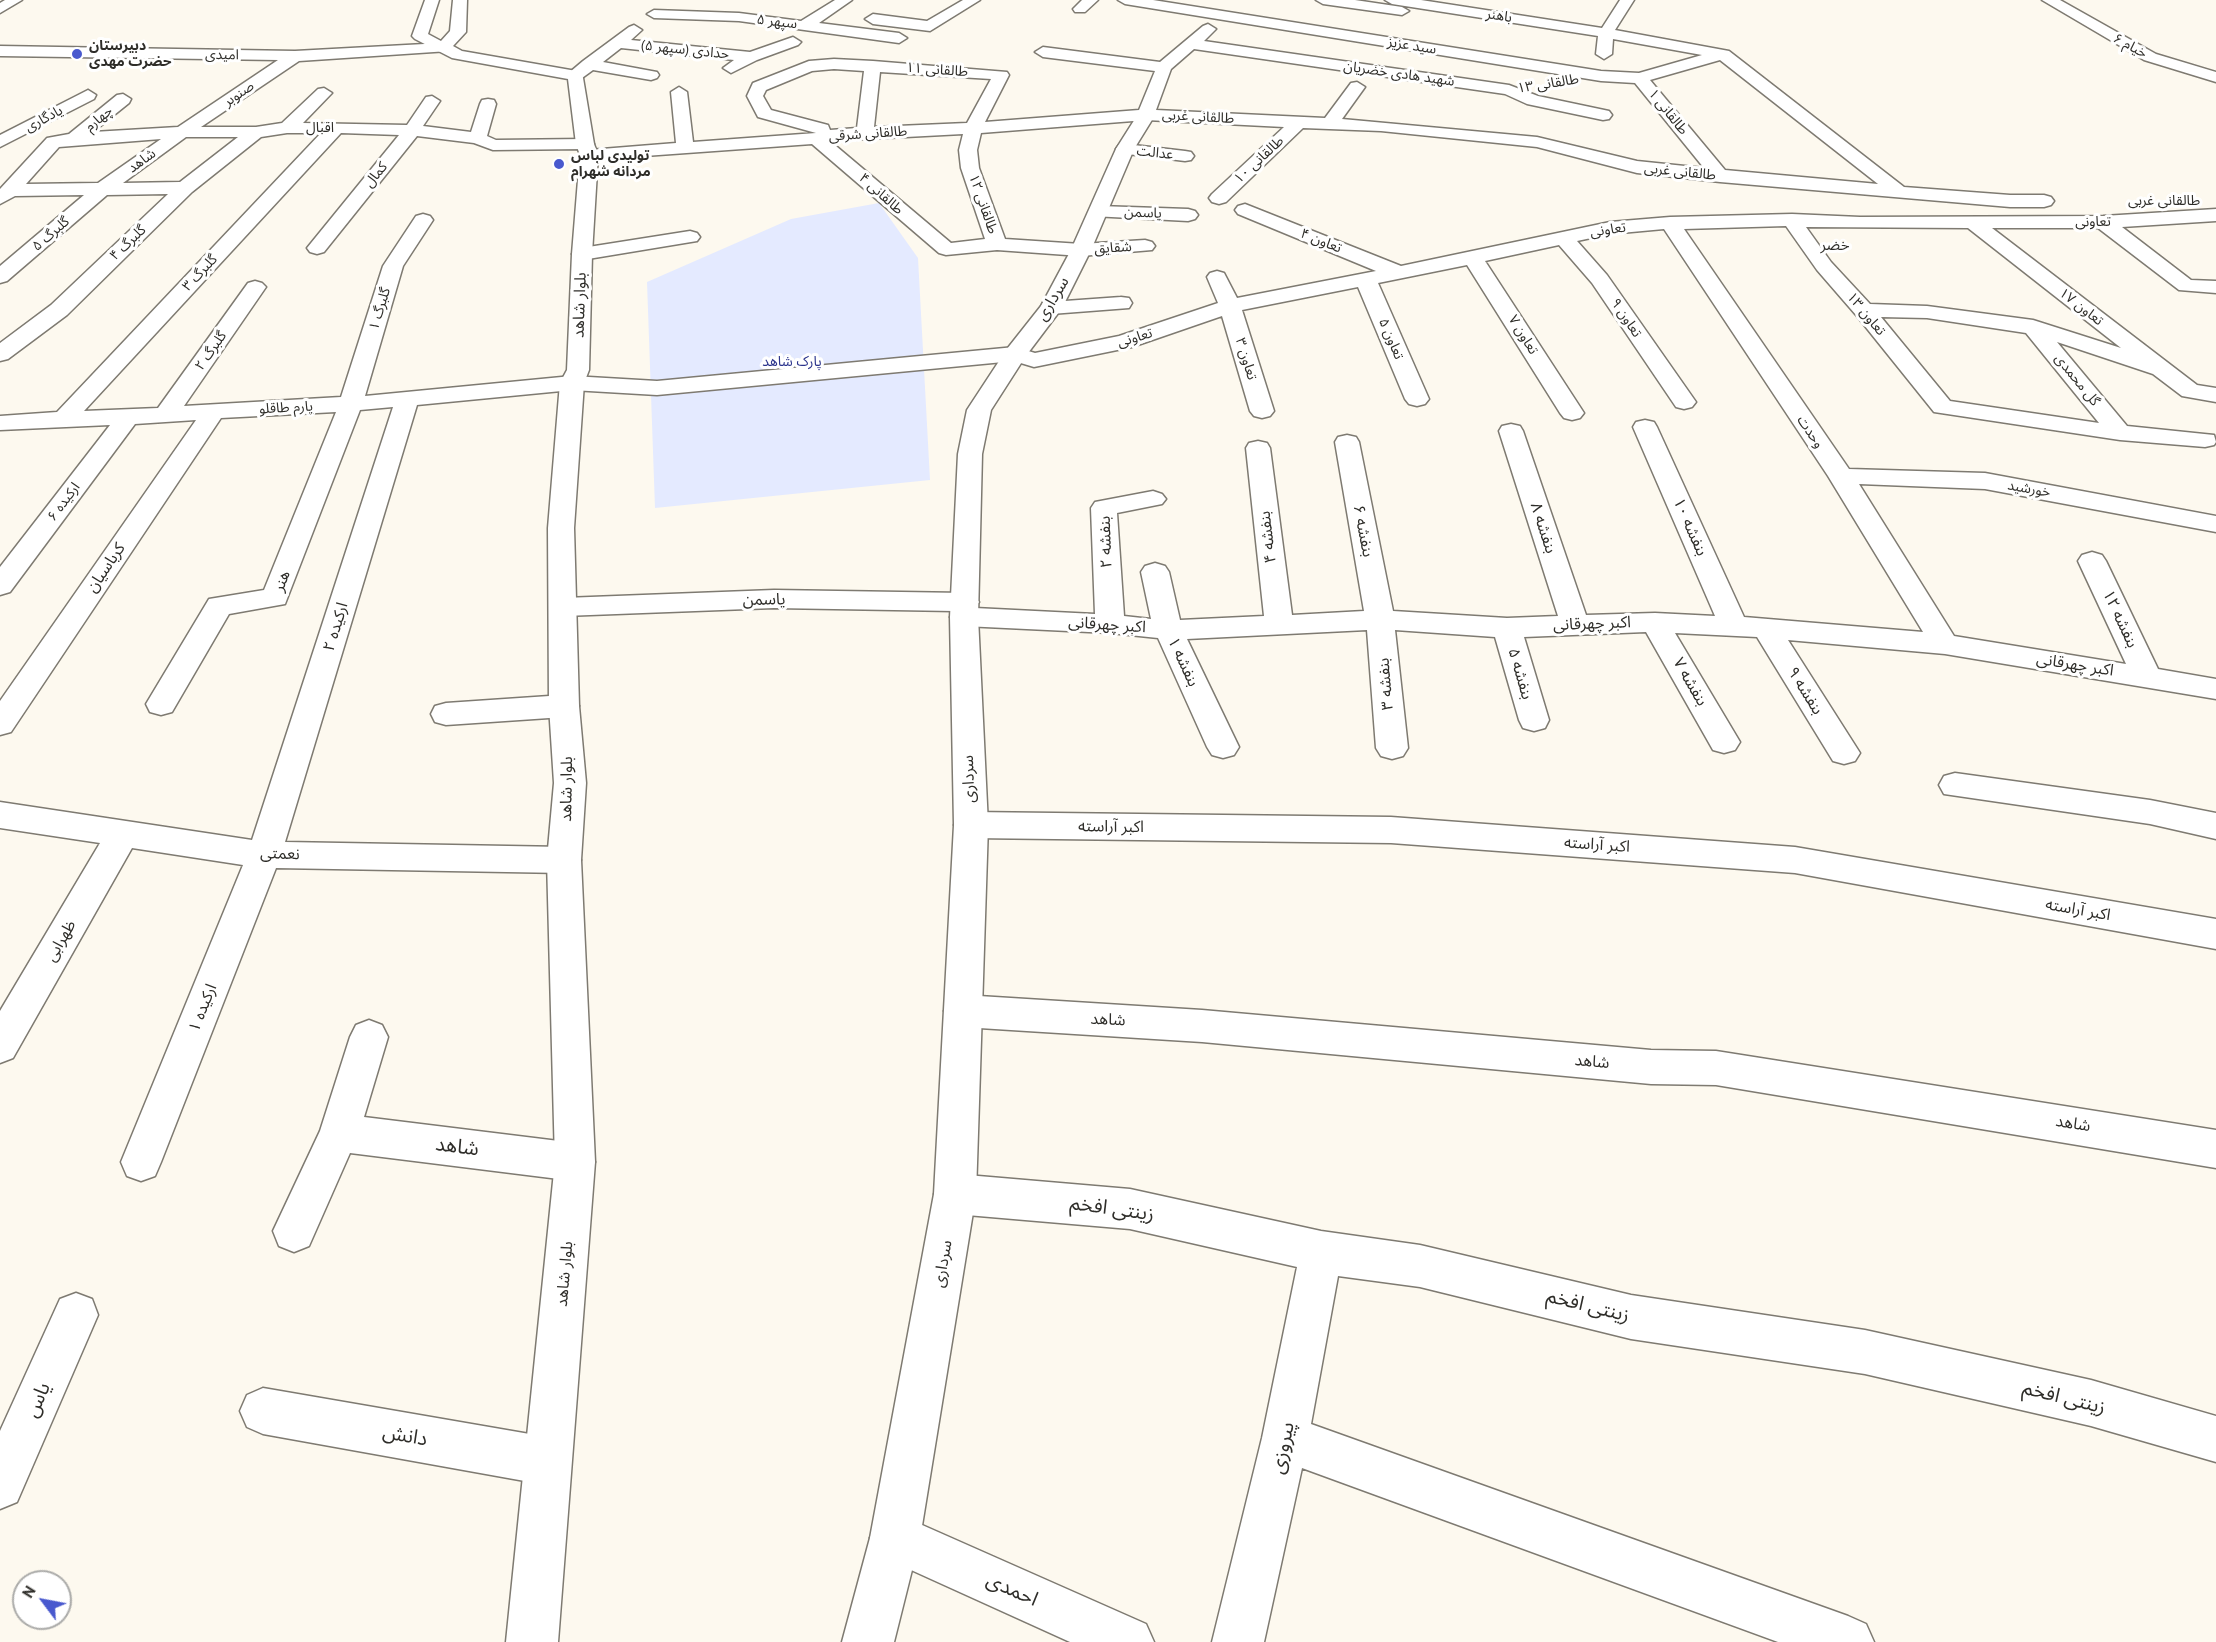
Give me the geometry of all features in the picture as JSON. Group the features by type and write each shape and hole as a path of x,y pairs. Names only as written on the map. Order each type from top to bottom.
{"street":[{"path":"0,9 15,0"},
{"path":"432,0 420,36 458,55 651,75"},
{"path":"443,48 458,32 460,0"},
{"path":"583,69 654,14 664,0"},
{"path":"805,26 845,0"},
{"path":"823,13 930,26 974,0"},
{"name":"سید عزیز","path":"1125,0 1601,76"},
{"path":"1043,52 1164,67 1222,16 1242,4 1208,0"},
{"name":"باهنر","path":"1323,0 1397,6 1606,33 1723,54"},
{"path":"1601,76 1606,33 1626,0"},
{"name":"خیام ۶","path":"2049,0 2150,57 2216,77"},
{"path":"739,18 756,6"},
{"name":"سپهر ۵","path":"654,14 739,18 899,38"},
{"path":"722,73 751,57 793,42"},
{"name":"حدادی (سپهر ۵)","path":"619,43 751,57"},
{"name":"شهید هادی خضریان","path":"1192,44 1509,90 1533,100 1603,115"},
{"name":"امیدی","path":"0,51 295,56 443,48"},
{"path":"0,59 19,51"},
{"path":"1640,78 1723,54 1899,192"},
{"name":"صنوبر","path":"182,132 295,56"},
{"name":"طالقانی ۱۱","path":"838,134 764,113 755,96 759,87 809,66 873,66 1001,75"},
{"path":"865,133 873,66"},
{"name":"سرداری","path":"868,1642 895,1538 955,1194 970,825 965,609 970,454 979,410 1015,354 1051,308 1099,212 1125,149 1146,115 1164,67"},
{"name":"بلوار شاهد","path":"532,1642 575,1162 564,860 570,783 564,706 561,528 572,383 578,370 587,150 583,69"},
{"name":"طالقانی ۱۲","path":"997,244 970,168 968,150 973,128 1001,75"},
{"name":"طالقانی ۱","path":"1601,76 1640,78 1720,176"},
{"name":"طالقانی ۱۳","path":"1479,104 1509,90 1601,76"},
{"path":"1331,122 1357,87"},
{"path":"679,92 685,148"},
{"path":"287,128 324,93"},
{"name":"یادگاری","path":"0,142 88,95"},
{"name":"چهارم","path":"74,139 123,99"},
{"name":"کمال","path":"317,248 412,130 432,101"},
{"path":"478,138 488,104"},
{"name":"طالقانی غربی","path":"1146,115 1331,122 1434,131 1537,142 1637,167 2010,201 2067,201"},
{"name":"طالقانی شرقی","path":"587,150 685,148 816,138 838,134 973,128 1146,115"},
{"path":"1434,131 1449,118"},
{"name":"طالقانی ۱۰","path":"1218,198 1299,122"},
{"name":"اقبال","path":"6,194 53,142 74,139 182,132 256,132 287,128 336,128 412,130 478,138 493,146 587,150"},
{"name":"گلبرگ ۳","path":"64,419 336,128"},
{"name":"شاهد","path":"101,190 182,132"},
{"name":"گلبرگ ۴","path":"0,354 59,310 185,188 256,132"},
{"name":"طالقانی ۴","path":"816,138 946,249"},
{"name":"عدالت","path":"1125,149 1185,156"},
{"path":"6,194 185,188"},
{"name":"گلبرگ ۵","path":"0,277 101,190"},
{"name":"طالقانی غربی","path":"2147,201 2216,201"},
{"name":"تعاون ۴","path":"1245,210 1397,272"},
{"name":"یاسمن","path":"1099,212 1188,215"},
{"name":"تعاونی","path":"572,383 657,388 1015,354 1034,360 1124,342 1230,306 1473,258 1610,228 1670,223 1792,220 1860,223 2103,222 2216,215"},
{"name":"گلبرگ ۱","path":"351,404 393,266 423,220"},
{"name":"تعاون ۱۳","path":"1792,220 1824,266 1864,310 1942,407 2120,433"},
{"path":"2103,222 2186,286 2216,287"},
{"name":"وحدت","path":"1670,223 1840,476 1945,644"},
{"name":"تعاون ۱۷","path":"1972,223 2190,391 2216,395"},
{"path":"582,254 690,237"},
{"name":"تعاون ۹","path":"1563,237 1600,279 1684,402"},
{"name":"شقایق","path":"946,249 997,244 1081,250 1144,246"},
{"name":"تعاون ۷","path":"1473,258 1572,413"},
{"name":"تعاون ۳","path":"1217,277 1230,306 1262,411"},
{"name":"تعاون ۵","path":"1365,278 1417,399"},
{"name":"گلبرگ ۲","path":"166,414 255,287"},
{"path":"1051,308 1120,303"},
{"path":"1864,310 1927,312 2033,327 2162,369"},
{"name":"گل محمدی","path":"2033,327 2120,433"},
{"name":"یارم طاقلو","path":"0,423 128,418 351,404 572,383"},
{"name":"ارکیده ۲","path":"264,855 407,399"},
{"name":"هنر","path":"161,704 219,606 275,598 351,404"},
{"name":"کرباسیان","path":"0,724 213,412"},
{"name":"ارکیده ۶","path":"0,586 128,418"},
{"name":"بنفشه ۱۰","path":"1645,427 1734,627"},
{"name":"بنفشه ۸","path":"1511,431 1575,624"},
{"path":"2120,433 2205,440"},
{"name":"بنفشه ۶","path":"1347,442 1380,620"},
{"name":"بنفشه ۴","path":"1258,448 1279,626"},
{"name":"خورشید","path":"1840,476 1985,481 2216,524"},
{"name":"بنفشه ۲","path":"1110,624 1104,508 1153,499"},
{"name":"بنفشه ۱۲","path":"2092,561 2147,677"},
{"name":"بنفشه ۱","path":"1155,572 1168,630 1223,747"},
{"name":"یاسمن","path":"564,607 774,599 965,609"},
{"name":"اکبر چهرقانی","path":"965,609 1168,630 1380,620 1507,628 1655,622 1766,628 1945,644 2216,689"},
{"name":"بنفشه ۳","path":"1380,620 1392,748"},
{"name":"بنفشه ۷","path":"1655,622 1724,742"},
{"name":"بنفشه ۵","path":"1507,628 1534,720"},
{"name":"بنفشه ۹","path":"1766,628 1844,753"},
{"path":"446,714 564,706"},
{"path":"1954,784 2150,812 2216,826"},
{"name":"نعمتی","path":"0,815 264,855 564,860"},
{"name":"اکبر آراسته","path":"970,825 1391,830 1795,860 2216,934"},
{"name":"ظهرابی","path":"0,1046 122,835"},
{"name":"ارکیده ۱","path":"141,1162 264,855"},
{"name":"شاهد","path":"963,1011 1202,1026 1651,1067 1716,1068 2216,1149"},
{"path":"294,1231 339,1133 369,1037"},
{"name":"شاهد","path":"339,1133 575,1162"},
{"name":"زینتی افخم","path":"955,1194 1130,1209 1321,1252 1420,1266 1630,1317 1865,1352 2091,1403 2216,1439"},
{"name":"پیروزی","path":"1238,1642 1285,1438 1321,1252"},
{"name":"یاس","path":"0,1485 76,1315"},
{"name":"دانش","path":"263,1411 547,1461"},
{"path":"1285,1438 1848,1642"},
{"name":"احمدی","path":"895,1538 1128,1642"}],"green space":[{"name":"پارک شاهد","path":"879,203 918,258 930,480 655,508 647,282 791,219"}],"place":[{"name":"دبیرستان حضرت مهدی","path":"77,54"},
{"name":"تولیدی لباس مردانه شهرام","path":"559,164"}],"district":[{"name":"خضر","path":"1835,246"}]}
